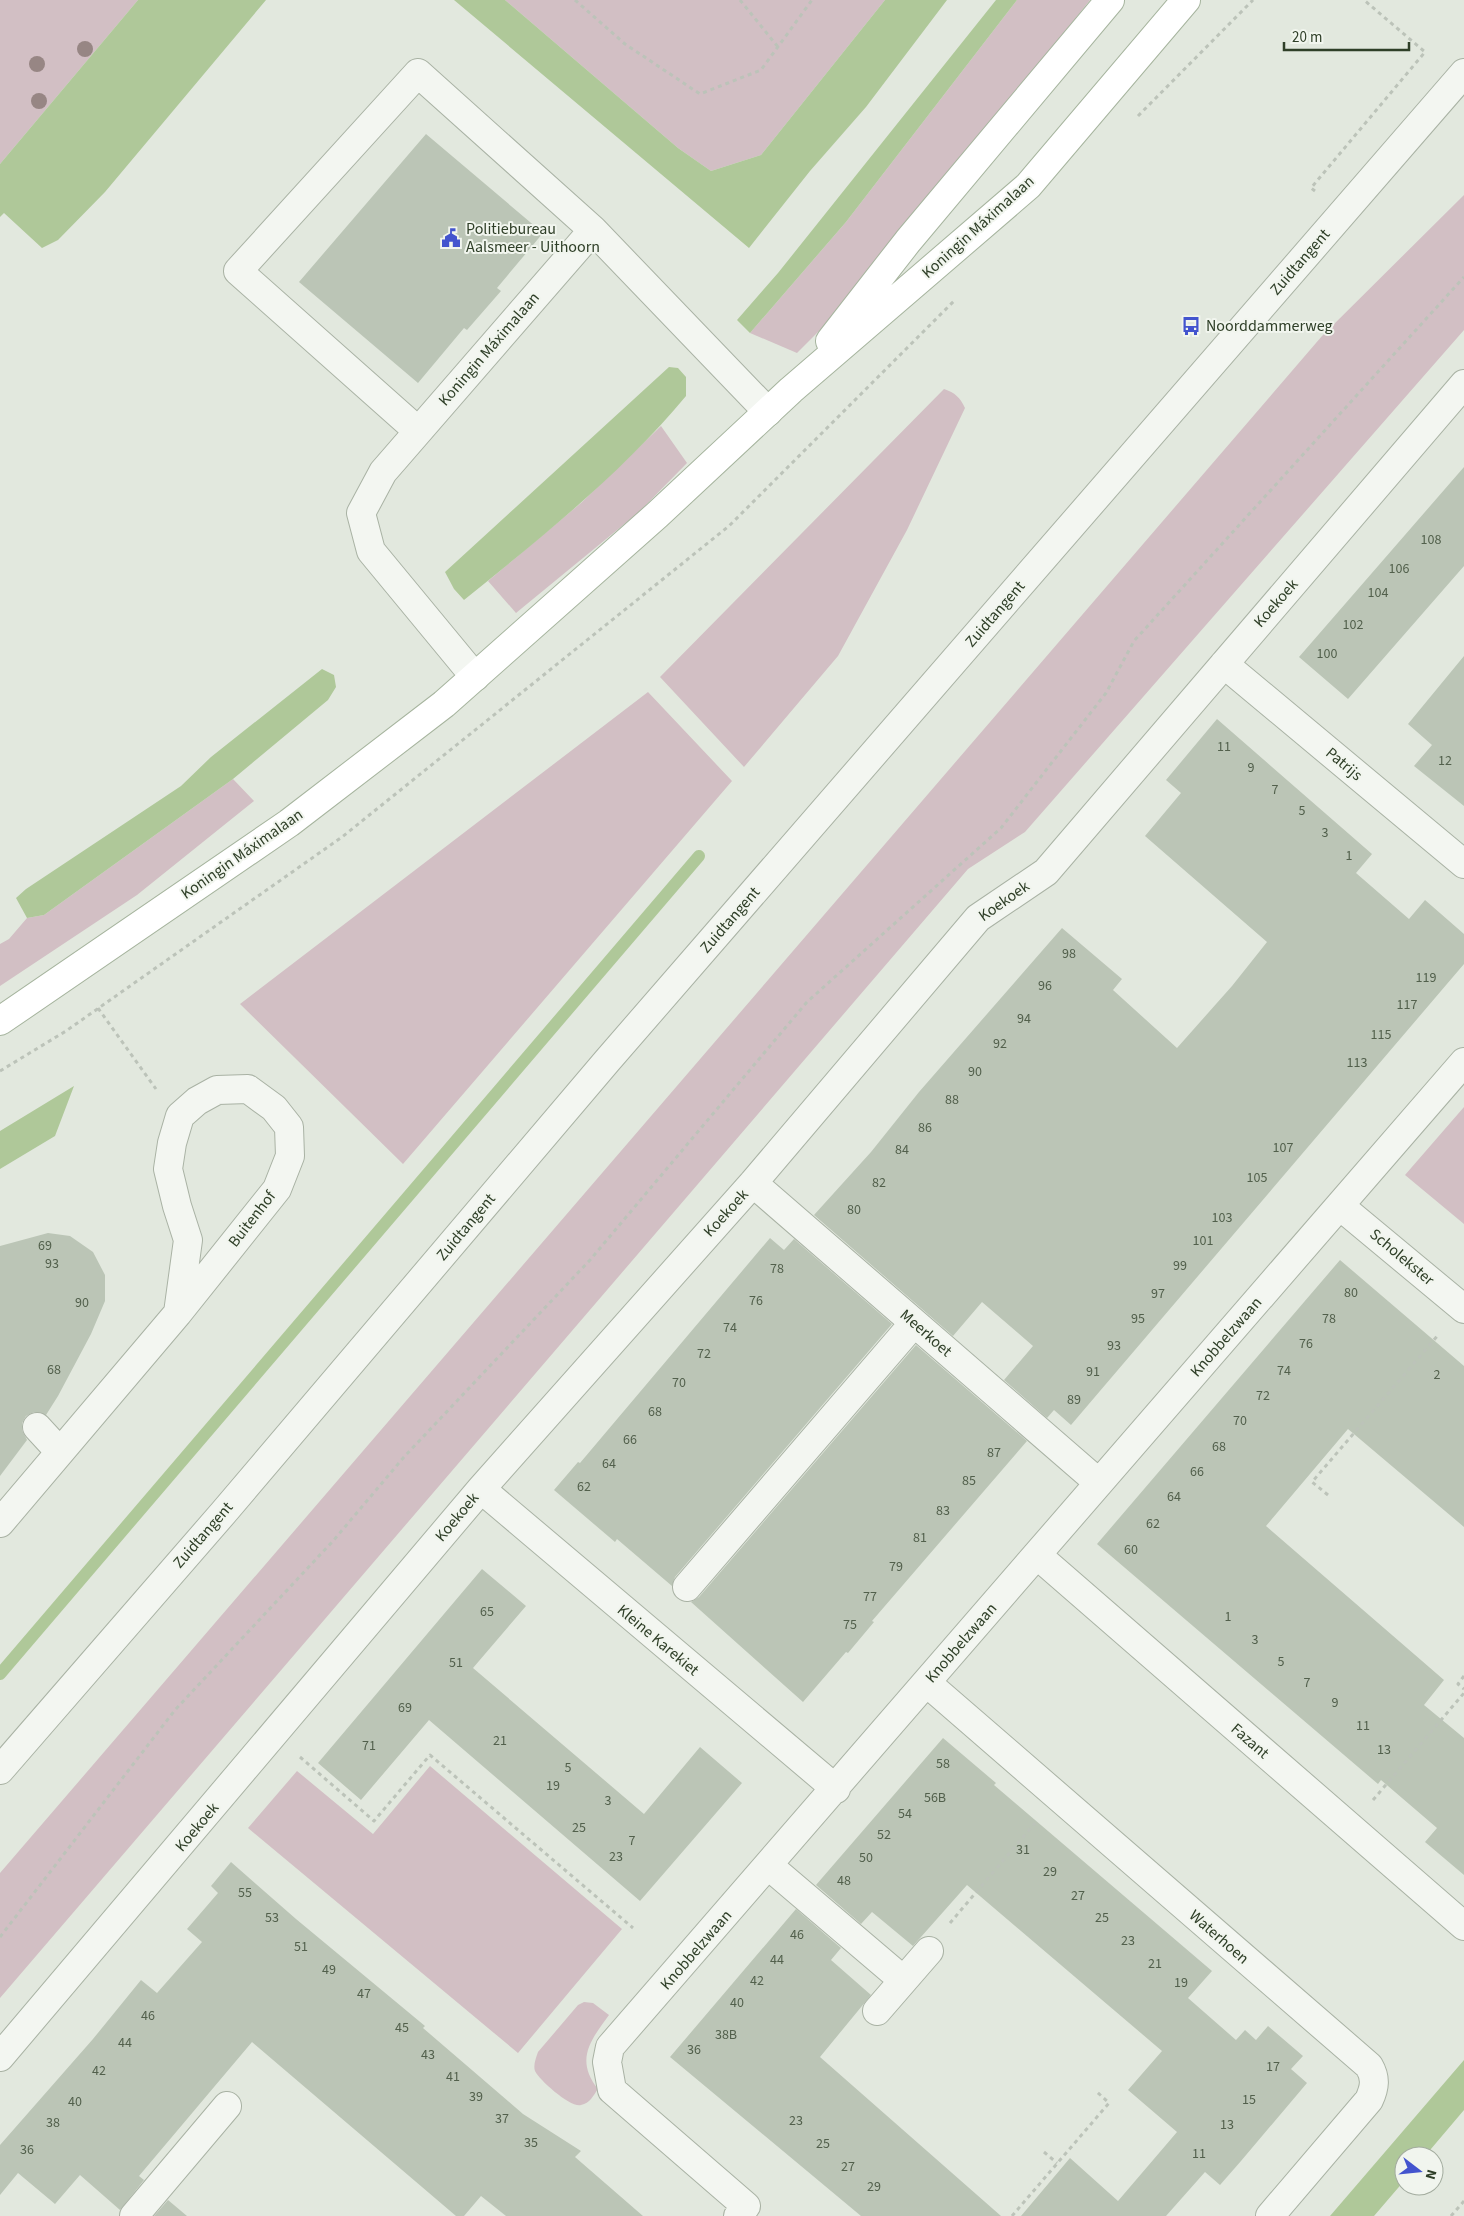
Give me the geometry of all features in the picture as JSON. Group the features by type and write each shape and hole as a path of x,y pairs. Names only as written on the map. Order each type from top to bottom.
{"main road":[{"name":"Koningin Máximalaan","path":"791,390 908,240 1110,0"},
{"name":"Koningin Máximalaan","path":"0,1021 289,823 444,704 657,516 791,390 1028,186 1186,0"}],"street":[{"name":"Zuidtangent","path":"0,1770 224,1512 607,1061 1464,72"},
{"path":"418,431 238,271 418,73 593,230 768,412"},
{"name":"Koningin Máximalaan","path":"475,677 371,551 361,513 383,472 593,230"},
{"name":"Koekoek","path":"0,2057 210,1812 273,1733 481,1489 753,1183 978,918 1046,872 1464,384"},
{"name":"Patrijs","path":"1224,664 1464,864"},
{"name":"Knobbelzwaan","path":"747,2213 612,2090 607,2062 610,2047 836,1789 1464,1062"},
{"name":"Buitenhof","path":"0,1523 178,1313 276,1189 290,1156 288,1127 274,1108 248,1089 217,1090 197,1101 180,1116 179,1120"},
{"path":"178,1313 188,1240 168,1169 179,1120"},
{"name":"Meerkoet","path":"753,1183 1099,1483"},
{"name":"Scholekster","path":"1340,1206 1463,1308"},
{"path":"687,1587 914,1323"},
{"path":"37,1428 60,1452"},
{"name":"Kleine Karekiet","path":"481,1489 836,1789"},
{"name":"Fazant","path":"1037,1555 1464,1926"},
{"name":"Waterhoen","path":"927,1683 1369,2066 1374,2076 1374,2089 1370,2100 1270,2216"},
{"path":"769,1866 903,1980"},
{"path":"877,2011 929,1951"},
{"path":"134,2216 227,2106"}],"path":[{"path":"575,0 625,44 700,94 761,70 812,0"},
{"path":"740,0 778,47"},
{"path":"1342,213 1311,188 1425,52 1364,0"},
{"path":"0,1937 175,1710 333,1541 404,1457 590,1260 808,1002 1001,828 1106,693 1134,641 1464,277"},
{"path":"98,1008 179,1120"},
{"path":"1328,1496 1312,1482 1463,1308"},
{"path":"1350,1827 1464,1691 1458,1684 1464,1676"},
{"path":"273,1733 374,1821 430,1754 633,1928"},
{"path":"929,1951 928,1948 1058,1796"},
{"path":"1012,2216 1109,2103 1096,2091"},
{"path":"1044,2152 1057,2164"},
{"path":"1452,2216 1464,2201"}],"shaded area":[{"path":"0,0 138,0 0,164"},
{"path":"138,0 266,0 105,192 58,240 42,248 4,213 0,217 0,164"},
{"path":"454,0 505,0 678,148 711,171 761,155 885,0 947,0 866,107 810,171 749,248"},
{"path":"505,0 885,0 761,155 711,171 678,148"},
{"path":"996,0 1017,0 846,222 750,333 737,320 778,273"},
{"path":"1017,0 1090,0 941,188 829,321 797,353 750,333 846,222"},
{"path":"1464,195 1464,330 1025,832 968,869 0,1998 0,1873 1322,336"},
{"path":"669,367 678,368 686,377 686,396 635,452 608,478 523,552 464,600 454,589 445,572"},
{"path":"944,389 957,396 965,408 907,530 838,656 744,767 660,677"},
{"path":"661,426 687,463 639,512 516,613 488,581 581,503"},
{"path":"322,669 334,675 336,687 328,700 233,779 44,915 27,918 16,898 26,889 181,786 211,757"},
{"path":"648,692 732,781 403,1164 240,1004"},
{"path":"233,779 254,801 137,895 0,986 0,944 9,939 27,918 44,915"},
{"path":"74,1086 55,1136 0,1169 0,1131"},
{"path":"1464,1107 1464,1224 1405,1175"},
{"path":"430,1766 622,1929 518,2053 248,1828 297,1771 373,1834"},
{"path":"584,2002 593,2003 609,2015 591,2042 586,2060 591,2079 598,2089 587,2103 576,2105 549,2087 535,2071 534,2066 538,2052 578,2005"},
{"path":"1464,2060 1464,2110 1433,2146 1394,2146 1394,2193 1374,2216 1330,2216"}],"building":[{"path":"426,134 543,233 497,288 501,291 467,330 464,328 418,383 299,282"},
{"path":"1464,467 1464,566 1348,699 1299,657"},
{"path":"1464,656 1464,806 1414,766 1432,745 1408,724"},
{"path":"1217,719 1372,854 1356,873 1409,919 1425,900 1464,934 1464,964 1071,1425 1054,1410 1047,1418 1004,1380 1033,1346 982,1302 953,1336 814,1215 871,1152 919,1092 1062,928 1122,979 1113,990 1177,1048 1232,986 1267,942 1145,836 1181,793 1166,780"},
{"path":"48,1233 70,1236 93,1252 105,1275 105,1301 91,1334 46,1415 34,1412 26,1416 22,1423 22,1430 27,1440 0,1476 0,1246"},
{"path":"770,1238 784,1250 794,1239 892,1324 675,1577 672,1586 617,1539 615,1542 554,1490 578,1462 580,1463"},
{"path":"1340,1260 1464,1366 1464,1527 1348,1429 1266,1526 1444,1680 1424,1705 1464,1738 1464,1875 1425,1842 1437,1828 1381,1780 1378,1784 1097,1544"},
{"path":"916,1345 1027,1441 872,1621 874,1622 848,1653 846,1652 803,1702 691,1602 699,1597"},
{"path":"482,1569 526,1606 473,1668 644,1814 700,1747 742,1783 640,1901 429,1720 361,1800 318,1763"},
{"path":"943,1738 996,1783 994,1785 1212,1971 1188,1998 1236,2040 1245,2030 1256,2040 1268,2026 1303,2056 1291,2069 1307,2083 1241,2161 1220,2185 1205,2172 1166,2216 1021,2216 1070,2158 1118,2201 1177,2132 1128,2090 1162,2051 967,1885 913,1946 872,1912 861,1924 816,1885"},
{"path":"231,1862 296,1919 425,2026 423,2028 523,2114 581,2151 575,2157 643,2216 506,2216 481,2196 464,2216 456,2216 252,2042 139,2176 144,2180 120,2210 80,2175 55,2204 18,2173 0,2195 0,2145 93,2039 141,1980 157,1993 202,1942 187,1929 218,1893 211,1886"},
{"path":"796,1909 841,1948 831,1960 871,1995 820,2057 1001,2216 861,2216 670,2057"},
{"path":"168,2200 187,2216 154,2216"}],"waterway":[{"path":"0,1674 699,856"}],"place":[{"name":"Politiebureau Aalsmeer - Uithoorn","path":"451,238"},
{"name":"Noorddammerweg","path":"1191,326"}]}
